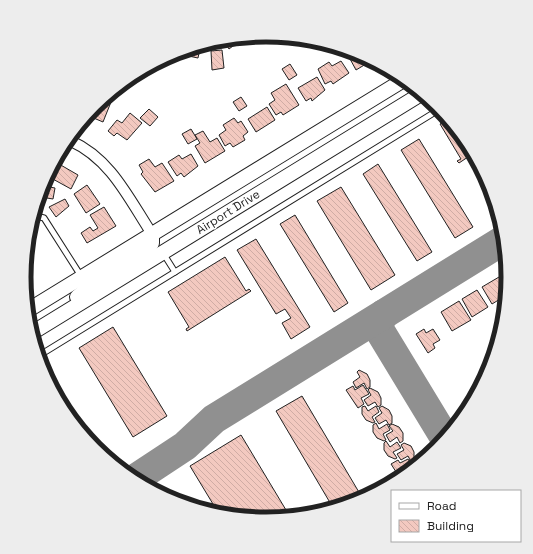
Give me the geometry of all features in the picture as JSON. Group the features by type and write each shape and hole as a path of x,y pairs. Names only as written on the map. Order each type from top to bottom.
{"main road":[{"name":"Airport Drive","path":"33,307 399,83"},
{"name":"Airport Drive","path":"37,330 417,96"},
{"path":"55,318 93,283 148,249 152,243 152,234"}],"street":[{"path":"74,142 94,154 104,163 114,175 152,234"}],"lane":[{"path":"43,353 435,112"},
{"path":"39,217 44,218 81,278"},
{"path":"163,252 175,272"}],"building":[{"path":"235,44 229,49 227,45"},
{"path":"222,50 224,68 212,70 211,51"},
{"path":"199,52 198,58 186,56"},
{"path":"349,57 357,59 366,64 356,70"},
{"path":"341,61 349,73 333,84 331,81 325,84 318,69 329,62 332,66"},
{"path":"290,64 297,75 289,80 282,69"},
{"path":"317,77 325,90 312,101 311,98 306,101 298,88"},
{"path":"286,84 299,105 283,115 281,112 276,115 269,104 275,100 271,93"},
{"path":"241,97 247,106 239,111 233,102"},
{"path":"110,101 111,102 103,122 93,118"},
{"path":"267,107 275,120 256,132 248,119"},
{"path":"149,109 158,117 150,126 140,118"},
{"path":"130,113 142,123 127,140 117,133 114,136 108,131 117,120 122,123"},
{"path":"234,118 238,123 241,121 248,132 243,136 245,140 233,147 230,143 225,146 219,135 226,130 223,125"},
{"path":"444,122 469,157 459,163 457,161 461,159 440,124"},
{"path":"191,129 197,139 188,144 182,134"},
{"path":"203,131 210,142 217,138 225,151 205,163 195,146 200,143 195,135"},
{"path":"419,139 473,227 455,238 401,150"},
{"path":"191,154 198,166 184,177 181,173 177,176 168,162 179,155 182,159"},
{"path":"149,159 155,167 162,163 174,181 155,192 141,174 143,172 139,165"},
{"path":"60,164 78,175 71,189 53,179"},
{"path":"378,164 432,252 417,261 363,174"},
{"path":"87,185 100,204 86,213 74,194"},
{"path":"49,187 55,188 53,199 44,198"},
{"path":"341,187 395,275 371,290 317,201"},
{"path":"65,199 69,206 56,217 49,207"},
{"path":"104,207 116,226 87,243 81,233 90,227 93,231 98,228 90,215"},
{"path":"295,215 348,303 334,312 280,224"},
{"path":"256,239 310,327 291,339 282,323 291,318 285,309 276,314 237,250"},
{"path":"225,257 246,291 249,289 251,291 187,331 186,329 189,327 168,292"},
{"path":"499,277 502,281 501,299 492,304 482,287"},
{"path":"477,290 488,307 472,317 462,299"},
{"path":"459,301 471,320 452,331 441,312"},
{"path":"113,327 167,416 133,437 79,348"},
{"path":"424,329 426,333 433,329 440,340 433,344 435,348 428,353 416,334"},
{"path":"359,370 367,374 370,380 370,387 367,389 364,383 356,388 353,382 360,377 357,372"},
{"path":"363,385 369,394 361,398 364,404 358,408 346,390 353,386 355,390"},
{"path":"370,388 378,392 381,398 381,405 378,407 375,402 368,406 364,400 371,395 368,390"},
{"path":"302,396 360,494 330,503 276,411"},
{"path":"365,406 368,411 376,406 379,412 372,417 375,422 373,423 366,420 362,414 362,407"},
{"path":"382,406 389,410 392,416 392,423 389,425 386,420 379,424 375,418 382,413 379,408"},
{"path":"376,423 379,429 387,424 390,430 383,434 386,440 384,441 377,438 373,432 373,425"},
{"path":"392,424 399,427 403,433 403,441 400,443 397,437 390,442 386,435 393,431 389,426"},
{"path":"241,435 287,511 251,512 214,506 190,466"},
{"path":"386,441 390,447 397,442 401,448 393,452 397,458 395,459 388,456 384,450 384,443"},
{"path":"404,443 411,446 414,452 414,460 411,462 408,456 401,460 397,454 404,450 401,445"},
{"path":"408,459 411,464 397,473 391,464 398,460 400,463"}],"taxiway":[{"path":"140,476 185,446 214,419 499,243"},
{"path":"384,314 379,322 380,331 442,434"}]}
